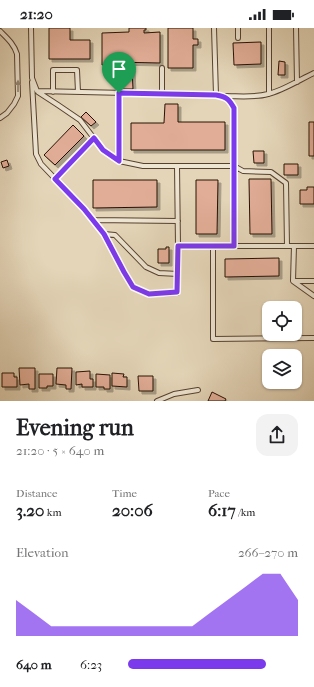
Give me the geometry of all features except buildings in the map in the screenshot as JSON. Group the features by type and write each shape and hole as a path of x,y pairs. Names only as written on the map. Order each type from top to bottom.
{"lane":[{"path":"31,28 36,154 41,164 84,209 104,234 133,287 149,294 177,292 177,166"},
{"path":"214,28 216,95"},
{"path":"238,28 238,38"},
{"path":"269,28 269,94"},
{"path":"296,28 297,82"},
{"path":"0,31 16,48 18,96 7,113 0,118"},
{"path":"162,68 162,94"},
{"path":"53,92 53,70 77,70 78,92"},
{"path":"37,92 252,96 269,94 314,73"},
{"path":"32,78 37,92 80,120 103,150 119,161 143,166 234,166 243,172 271,172 286,183 287,246"},
{"path":"119,93 119,161"},
{"path":"224,96 229,100 234,108 234,246"},
{"path":"55,179 94,138"},
{"path":"92,220 178,221"},
{"path":"104,234 115,235 146,267 159,273 178,274"},
{"path":"178,246 314,246"},
{"path":"213,246 213,339 314,338"},
{"path":"293,282 294,246"},
{"path":"293,282 314,281"},
{"path":"293,282 314,296"},
{"path":"157,401 174,394 198,390"}],"route":[{"path":"119,93 224,96 229,100 234,108 234,246 178,246 177,292 149,294 133,287 104,234 84,209 55,179 94,138 103,150 119,161 119,93"}]}
